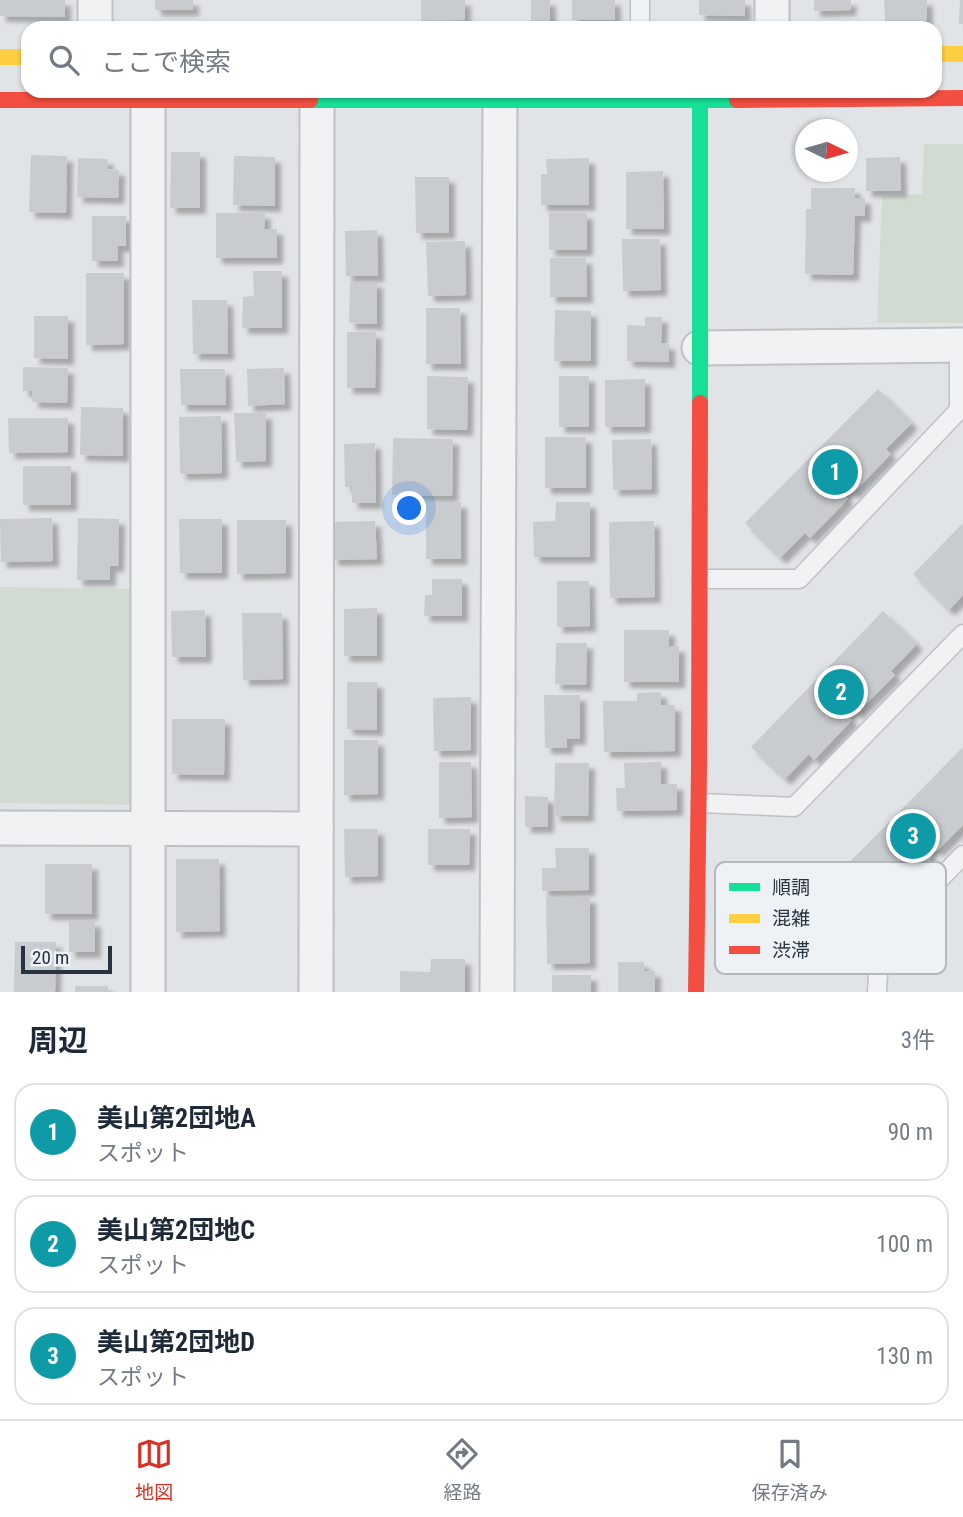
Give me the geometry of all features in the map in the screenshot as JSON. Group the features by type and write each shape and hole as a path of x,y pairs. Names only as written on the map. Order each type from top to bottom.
{"street":[{"path":"94,21 95,0"},
{"path":"772,0 772,21"},
{"path":"942,54 963,54"},
{"path":"0,57 21,57"},
{"path":"942,97 963,97"},
{"path":"0,100 47,98"},
{"path":"148,98 148,992"},
{"path":"316,992 317,98"},
{"path":"497,992 500,98"},
{"path":"696,992 701,803 700,98"},
{"path":"699,348 961,345"},
{"path":"0,828 316,829"}],"lane":[{"path":"640,0 640,21"},
{"path":"702,579 799,579 961,410 961,345"},
{"path":"701,803 794,807 963,634"},
{"path":"946,873 963,855"},
{"path":"877,992 878,974"}],"shaded area":[{"path":"924,144 963,144 963,323 877,323 882,196 922,194"},
{"path":"0,587 140,589 138,805 0,803"}],"building":[{"path":"0,0 65,0 65,17 0,16"},
{"path":"155,0 193,0 193,10 155,10"},
{"path":"421,0 465,0 465,20 421,21"},
{"path":"531,0 550,0 550,21 531,21"},
{"path":"572,0 615,0 615,20 572,20"},
{"path":"699,0 745,0 745,16 699,15"},
{"path":"814,0 851,0 850,10 814,11"},
{"path":"884,0 927,0 927,21 885,21"},
{"path":"960,0 963,0 963,24 959,24"},
{"path":"171,152 200,152 200,208 170,208"},
{"path":"31,155 67,156 66,213 29,212"},
{"path":"234,156 275,157 275,206 233,205"},
{"path":"900,157 901,191 866,191 866,158"},
{"path":"78,158 108,159 107,169 119,170 118,198 77,197"},
{"path":"589,158 589,205 541,205 541,174 547,174 546,159"},
{"path":"663,171 664,229 626,229 626,172"},
{"path":"415,177 449,177 449,233 416,233"},
{"path":"811,188 855,188 854,198 865,198 865,216 855,216 853,275 805,274 806,209 811,209"},
{"path":"216,213 265,213 264,229 277,229 277,258 216,258"},
{"path":"549,213 587,213 587,250 549,250"},
{"path":"92,216 126,216 126,246 117,246 118,261 92,261"},
{"path":"377,230 378,276 346,276 345,231"},
{"path":"622,239 660,239 661,290 623,291"},
{"path":"465,241 466,295 428,296 426,242"},
{"path":"550,258 586,258 587,297 550,297"},
{"path":"253,271 282,271 282,328 242,328 243,297 254,296"},
{"path":"86,273 124,273 124,344 86,345"},
{"path":"350,282 377,282 377,324 349,323"},
{"path":"192,300 227,300 228,354 193,354"},
{"path":"426,308 460,308 461,364 426,364"},
{"path":"555,310 591,311 591,361 554,361"},
{"path":"34,316 68,316 68,359 34,358"},
{"path":"645,317 662,317 661,343 669,344 669,362 627,361 627,325 645,326"},
{"path":"347,332 376,332 375,388 347,388"},
{"path":"23,367 68,368 67,403 32,402 32,391 23,391"},
{"path":"284,368 285,404 248,406 247,369"},
{"path":"180,369 225,369 226,405 181,405"},
{"path":"427,376 468,377 467,430 427,429"},
{"path":"559,376 589,376 589,427 559,427"},
{"path":"645,379 645,427 605,427 605,380"},
{"path":"878,389 912,423 886,449 891,454 853,493 849,489 844,495 848,499 810,538 805,533 780,558 745,523"},
{"path":"81,407 123,408 123,456 80,455"},
{"path":"234,413 266,413 266,461 236,462"},
{"path":"221,416 222,473 180,474 179,417"},
{"path":"8,418 68,418 68,452 9,453"},
{"path":"545,437 586,437 586,488 545,488"},
{"path":"393,438 453,439 452,496 392,495"},
{"path":"651,439 652,489 613,490 612,440"},
{"path":"375,443 376,503 352,503 352,487 345,487 344,444"},
{"path":"23,466 71,466 71,505 23,505"},
{"path":"426,502 461,502 461,559 426,559"},
{"path":"556,502 590,502 590,557 534,557 533,522 555,521"},
{"path":"52,518 53,561 1,562 0,519"},
{"path":"78,518 119,519 118,566 110,566 110,580 77,580"},
{"path":"179,519 222,519 222,573 180,573"},
{"path":"237,520 286,520 286,573 237,574"},
{"path":"375,521 377,559 332,560 331,522"},
{"path":"654,521 655,597 610,598 609,522"},
{"path":"963,523 963,595 949,610 913,574"},
{"path":"432,579 462,579 462,616 424,616 425,595 432,595"},
{"path":"557,581 589,581 590,626 557,627"},
{"path":"377,608 377,656 344,656 344,609"},
{"path":"205,610 206,657 172,657 171,611"},
{"path":"883,611 917,644 891,671 895,675 857,713 853,709 847,715 852,720 814,760 809,754 785,779 751,747"},
{"path":"242,613 282,613 283,679 243,680"},
{"path":"624,630 669,630 669,647 679,646 679,682 624,682"},
{"path":"556,643 587,643 586,685 555,684"},
{"path":"347,682 377,682 377,730 347,729"},
{"path":"661,692 661,705 675,705 675,751 604,752 603,701 637,701 637,693"},
{"path":"544,695 580,695 580,739 567,739 567,748 545,748"},
{"path":"471,697 471,750 434,751 433,698"},
{"path":"172,719 225,719 224,775 172,774"},
{"path":"344,740 378,740 378,794 344,795"},
{"path":"963,747 963,825 937,851 934,847 928,853 932,857 927,862 850,862"},
{"path":"439,762 471,762 472,817 439,818"},
{"path":"661,762 661,784 677,784 677,810 617,811 616,788 625,788 624,763"},
{"path":"555,763 589,763 588,816 554,816"},
{"path":"525,796 548,797 548,827 525,827"},
{"path":"344,829 378,829 378,876 345,877"},
{"path":"428,829 470,829 469,865 428,865"},
{"path":"555,848 589,848 589,890 542,891 542,868 556,868"},
{"path":"176,859 219,859 220,931 176,932"},
{"path":"45,864 92,864 92,914 45,914"},
{"path":"546,897 590,897 590,963 547,964"},
{"path":"69,921 95,921 95,952 69,952"},
{"path":"15,942 56,942 55,992 14,992"},
{"path":"431,959 465,959 465,992 400,992 400,971 430,972"},
{"path":"618,962 644,962 644,971 655,971 655,992 618,992"},
{"path":"552,975 591,975 591,992 552,992"},
{"path":"75,986 108,986 108,992 75,992"}],"traffic: fast":[{"path":"700,98 700,403"},
{"path":"310,100 737,100"}],"traffic: slow":[{"path":"942,54 963,54"},
{"path":"0,57 21,57"}],"traffic: jam":[{"path":"737,100 963,98"},
{"path":"0,100 310,100"},
{"path":"696,992 700,403"}],"place":[{"name":"美山第2団地A","path":"835,472"},
{"name":"美山第2団地C","path":"841,692"},
{"name":"美山第2団地D","path":"913,836"}]}
